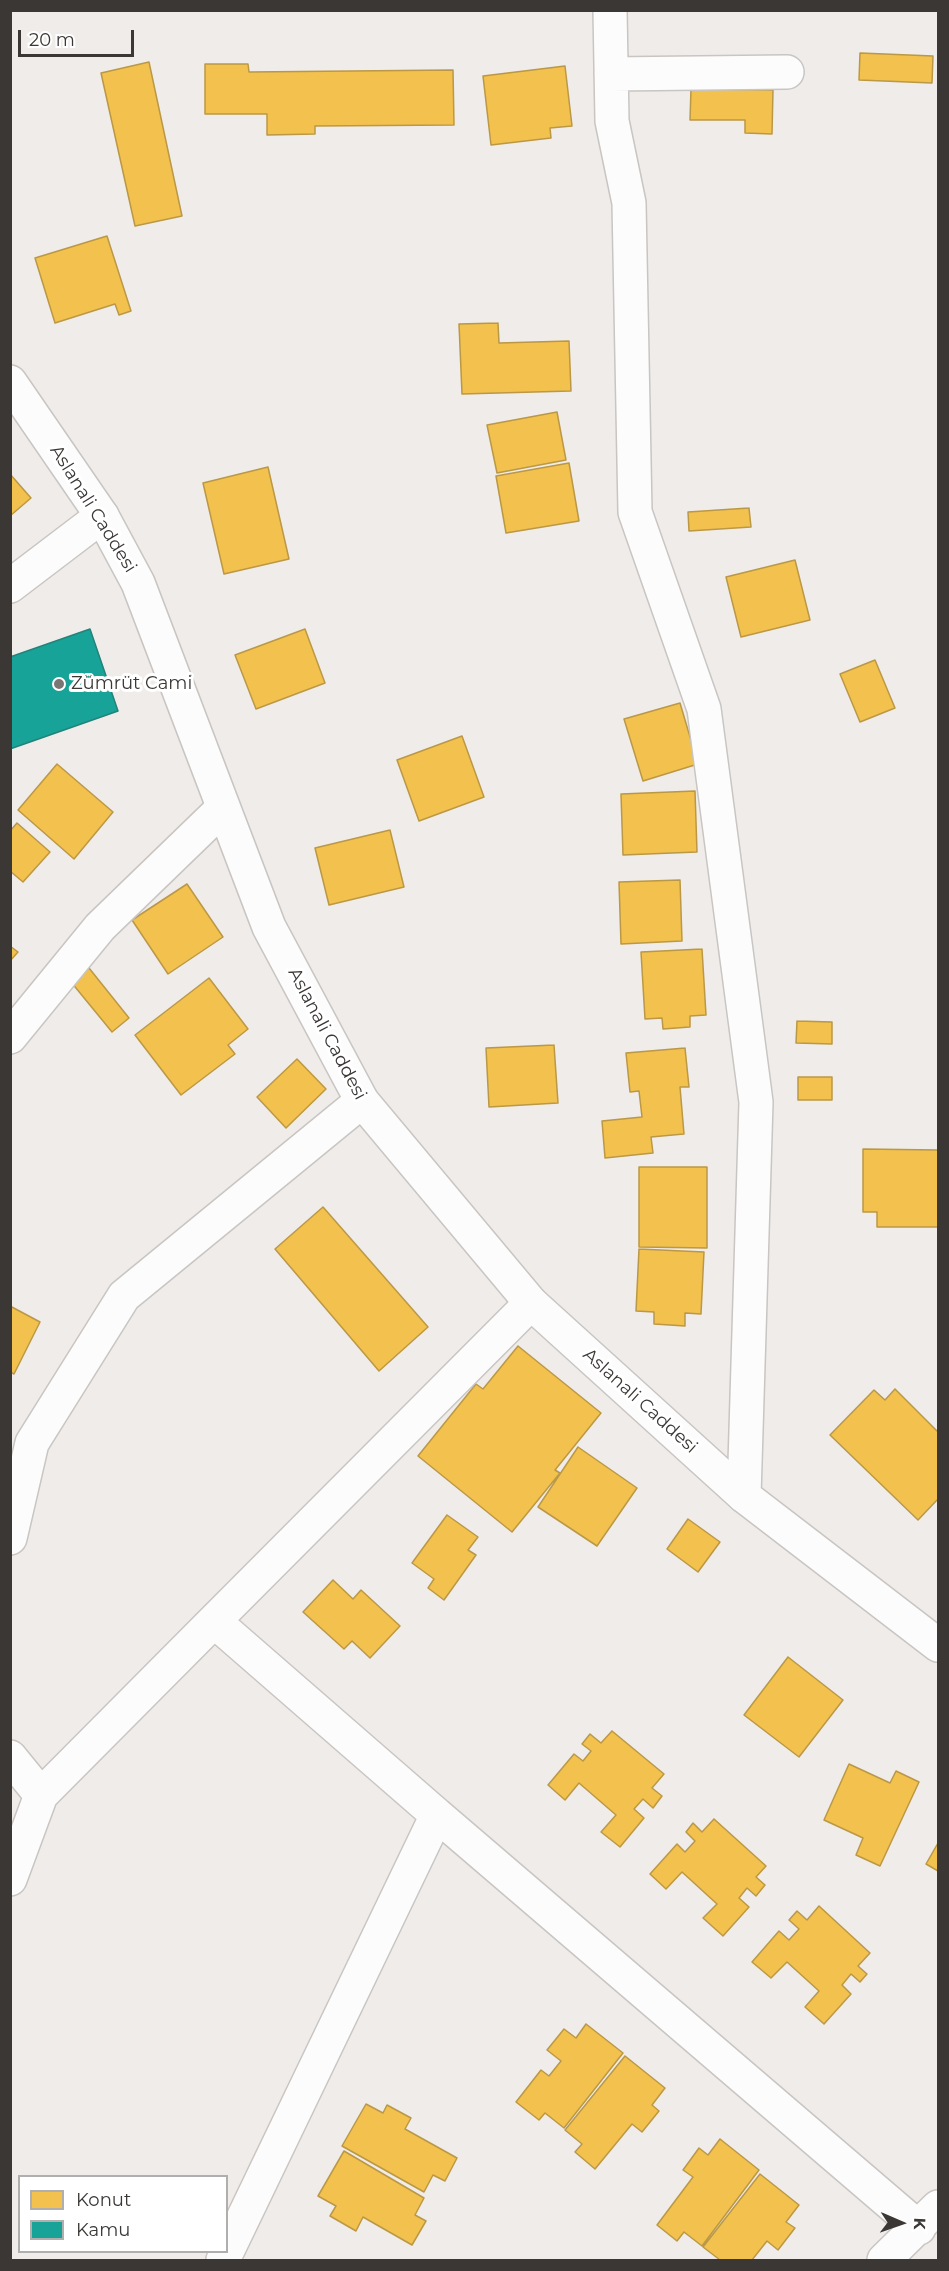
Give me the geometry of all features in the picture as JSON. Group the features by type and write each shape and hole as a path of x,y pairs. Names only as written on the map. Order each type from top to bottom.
{"street":[{"path":"610,10 612,122 630,202 635,513 704,708 756,1102 744,1496"},
{"path":"611,74 787,72"},
{"name":"Aslanali Caddesi","path":"10,382 102,516 138,583 269,927 362,1101 531,1303 744,1496 939,1645"},
{"path":"10,586 102,516"},
{"path":"10,1037 100,927 223,808"},
{"path":"10,1538 32,1443 124,1296 362,1101"},
{"path":"10,1879 41,1795 531,1303"},
{"path":"214,1621 437,1815 929,2218 884,2260"},
{"path":"10,1757 41,1795"},
{"path":"228,2250 437,1815"}],"building: Konut":[{"path":"860,53 933,56 932,83 859,80"},
{"path":"149,62 182,216 135,226 101,73"},
{"path":"205,64 248,64 249,72 453,70 454,125 315,126 315,134 267,135 267,114 205,114"},
{"path":"565,66 572,126 550,128 551,138 491,145 483,76"},
{"path":"691,89 773,90 772,134 745,133 745,120 690,120"},
{"path":"107,236 131,311 119,315 115,304 55,323 35,258"},
{"path":"498,323 499,343 569,341 571,391 462,394 459,324"},
{"path":"557,412 566,460 497,473 487,425"},
{"path":"569,463 579,521 506,533 496,476"},
{"path":"268,467 289,559 224,574 203,483"},
{"path":"10,474 31,498 10,516"},
{"path":"749,508 751,527 689,531 688,512"},
{"path":"795,560 810,620 741,637 726,577"},
{"path":"305,629 325,683 256,709 235,655"},
{"path":"875,660 895,708 860,722 840,674"},
{"path":"680,703 698,764 643,781 624,719"},
{"path":"462,736 484,797 419,821 397,760"},
{"path":"57,764 113,812 74,859 18,810"},
{"path":"695,791 697,852 623,855 621,794"},
{"path":"17,823 50,852 23,882 10,871 10,831"},
{"path":"390,830 404,887 329,905 315,848"},
{"path":"680,880 682,941 621,944 619,882"},
{"path":"187,884 223,937 168,974 132,920"},
{"path":"10,946 18,952 10,961"},
{"path":"702,949 706,1015 690,1016 690,1027 663,1029 662,1018 645,1019 641,952"},
{"path":"89,968 129,1018 112,1032 71,982"},
{"path":"209,978 248,1029 228,1045 235,1054 181,1095 135,1035"},
{"path":"797,1021 832,1022 832,1044 796,1043"},
{"path":"554,1045 558,1103 489,1107 486,1048"},
{"path":"685,1048 689,1087 680,1087 684,1134 651,1137 653,1153 605,1158 602,1121 642,1117 639,1091 630,1092 626,1053"},
{"path":"297,1059 326,1089 286,1128 257,1097"},
{"path":"798,1077 832,1077 832,1100 798,1100"},
{"path":"863,1149 938,1150 938,1227 877,1227 877,1212 863,1212"},
{"path":"639,1167 707,1167 707,1248 639,1247"},
{"path":"323,1207 428,1327 379,1371 275,1249"},
{"path":"639,1249 704,1252 701,1314 685,1313 685,1326 654,1324 654,1312 636,1311"},
{"path":"10,1306 40,1322 14,1374 10,1372"},
{"path":"518,1346 601,1413 555,1470 560,1473 512,1532 418,1456 476,1384 483,1389"},
{"path":"895,1389 938,1432 938,1499 918,1520 830,1435 874,1390 885,1400"},
{"path":"578,1447 637,1488 597,1546 538,1507"},
{"path":"447,1515 478,1537 468,1550 476,1555 444,1600 428,1588 434,1579 412,1563"},
{"path":"688,1519 720,1542 698,1572 667,1549"},
{"path":"333,1580 353,1599 361,1590 400,1626 370,1658 352,1641 344,1649 303,1612"},
{"path":"788,1657 843,1700 799,1757 744,1715"},
{"path":"612,1731 664,1774 652,1788 662,1796 653,1808 643,1799 634,1809 644,1818 620,1847 601,1832 616,1815 579,1783 565,1800 548,1785 574,1754 583,1761 591,1751 582,1744 590,1734 601,1743"},
{"path":"849,1764 890,1783 896,1771 919,1782 880,1866 856,1855 863,1838 824,1820"},
{"path":"714,1819 766,1866 756,1877 765,1885 756,1896 747,1888 739,1898 749,1907 723,1936 703,1918 717,1904 682,1872 666,1889 650,1874 677,1844 685,1852 695,1841 686,1832 693,1823 702,1832"},
{"path":"938,1843 938,1871 926,1864"},
{"path":"819,1906 870,1953 858,1966 867,1974 860,1982 851,1974 842,1985 851,1994 824,2024 805,2007 819,1991 787,1962 771,1978 752,1962 779,1931 789,1940 799,1929 789,1920 797,1911 807,1920"},
{"path":"586,2024 623,2053 564,2128 545,2113 539,2120 516,2102 541,2070 549,2076 561,2061 547,2050 564,2029 576,2038"},
{"path":"625,2056 665,2088 652,2105 659,2111 642,2132 632,2124 595,2169 575,2152 582,2144 565,2130"},
{"path":"366,2104 383,2113 387,2105 411,2118 405,2129 457,2158 445,2181 433,2175 424,2192 342,2146"},
{"path":"720,2139 759,2170 702,2246 684,2232 677,2241 657,2225 693,2177 683,2170 699,2148 708,2155"},
{"path":"344,2151 424,2198 415,2215 426,2221 412,2245 363,2217 356,2231 330,2216 336,2206 318,2196"},
{"path":"760,2174 799,2205 786,2222 795,2228 778,2250 767,2241 752,2260 720,2260 703,2247"}],"building: Kamu":[{"name":"Zümrüt Cami","path":"90,629 118,711 10,749 10,657"}],"place":[{"name":"Zümrüt Cami","path":"59,684"}]}
